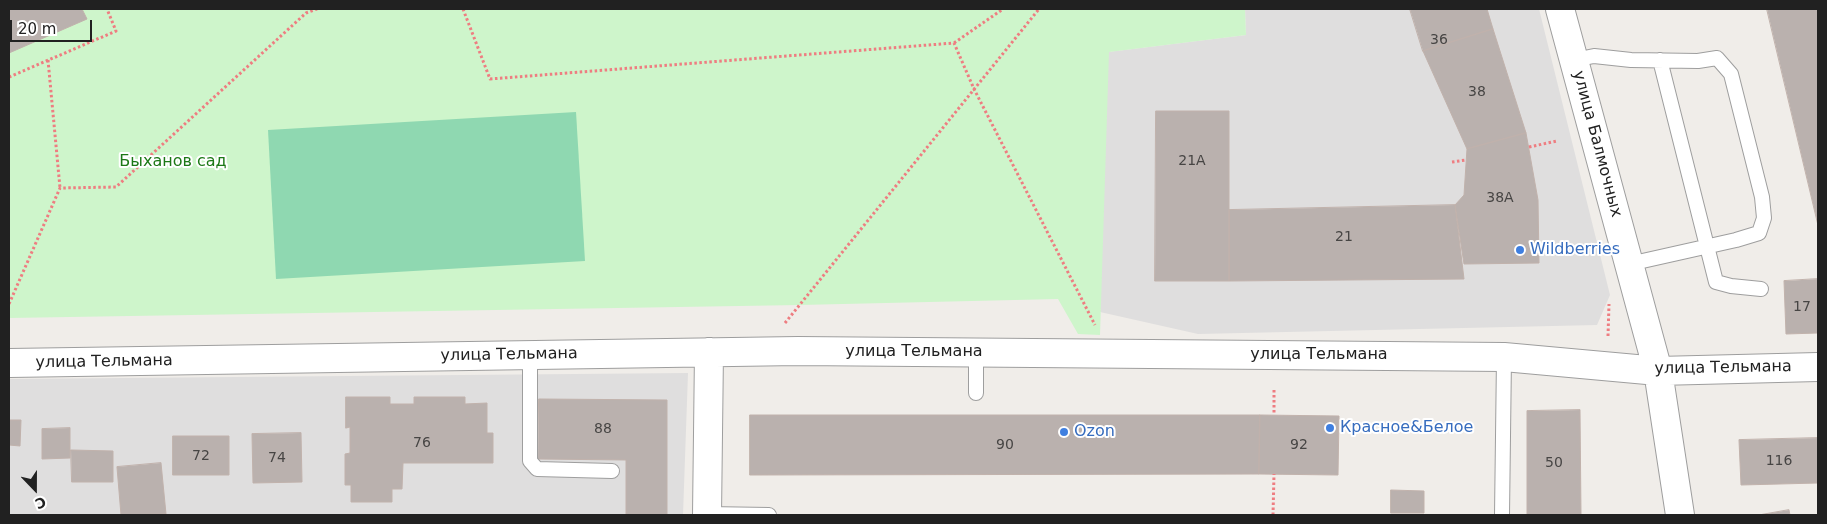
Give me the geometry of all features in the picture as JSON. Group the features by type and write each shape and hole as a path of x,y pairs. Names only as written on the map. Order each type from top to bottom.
{"street":[{"name":"улица Балмочных","path":"1560,9 1658,370 1680,515"},
{"name":"улица Тельмана","path":"9,363 709,352 976,352 1504,356 1658,370 1818,367"},
{"path":"707,515 709,352"}],"lane":[{"path":"1574,60 1594,56 1698,61 1717,58 1731,74 1762,197 1764,218 1759,233 1629,264"},
{"path":"1660,60 1716,282 1731,286 1761,289"},
{"path":"976,352 976,393"},
{"path":"530,355 530,461 537,469 612,471"},
{"path":"1502,515 1504,356"},
{"path":"707,515 769,515"}],"path":[{"path":"9,77 116,31 107,9"},
{"path":"60,188 116,187 306,13 317,9"},
{"path":"462,9 490,79 954,43 1003,9"},
{"path":"784,324 1039,9"},
{"path":"954,43 974,89 1096,326"},
{"path":"9,304 60,188 48,60"},
{"path":"1529,147 1557,141"},
{"path":"1452,162 1466,160"},
{"path":"1274,390 1274,415"},
{"path":"1274,474 1274,515"}],"shaded area":[{"path":"1245,9 1539,9 1610,295 1597,325 1198,334 1100,312 1108,52 1246,35"},
{"path":"688,373 683,515 9,515 9,379"}],"green space":[{"name":"Быханов сад","path":"9,9 1245,9 1246,35 1109,52 1100,335 1078,334 1058,299 9,318"},
{"path":"576,112 585,261 276,279 268,130"}],"building":[{"path":"9,9 82,9 87,19 9,53"},
{"path":"1410,9 1487,9 1493,29 1423,51"},
{"path":"1767,9 1818,9 1818,225"},
{"path":"1493,29 1526,133 1467,149 1423,51"},
{"path":"1156,111 1229,111 1229,281 1155,281"},
{"path":"1526,133 1538,200 1539,263 1464,264 1455,205 1464,195 1467,149"},
{"path":"1455,205 1464,279 1229,281 1229,210"},
{"path":"1818,279 1818,333 1786,334 1784,281"},
{"path":"346,397 390,397 390,404 414,404 414,397 465,397 465,404 487,403 487,433 493,433 493,463 403,463 402,489 392,489 392,502 351,502 351,485 345,485 345,454 350,453 350,427 346,428"},
{"path":"539,399 667,400 667,515 626,515 626,460 538,459"},
{"path":"1580,410 1581,515 1527,515 1527,411"},
{"path":"750,415 1260,415 1259,474 750,475"},
{"path":"1260,415 1339,416 1338,475 1259,474"},
{"path":"9,420 21,420 20,446 9,445"},
{"path":"70,428 70,458 42,459 42,429"},
{"path":"301,433 302,482 253,483 252,434"},
{"path":"173,436 229,436 229,475 173,475"},
{"path":"1818,438 1818,483 1741,485 1739,440"},
{"path":"71,450 113,451 113,482 72,482"},
{"path":"161,463 166,514 121,515 117,467"},
{"path":"1391,490 1424,491 1424,513 1391,513"},
{"path":"1789,510 1790,515 1759,515"}],"place":[{"name":"Wildberries","path":"1520,250"},
{"name":"Красное&Белое","path":"1330,428"},
{"name":"Ozon","path":"1064,432"}]}
